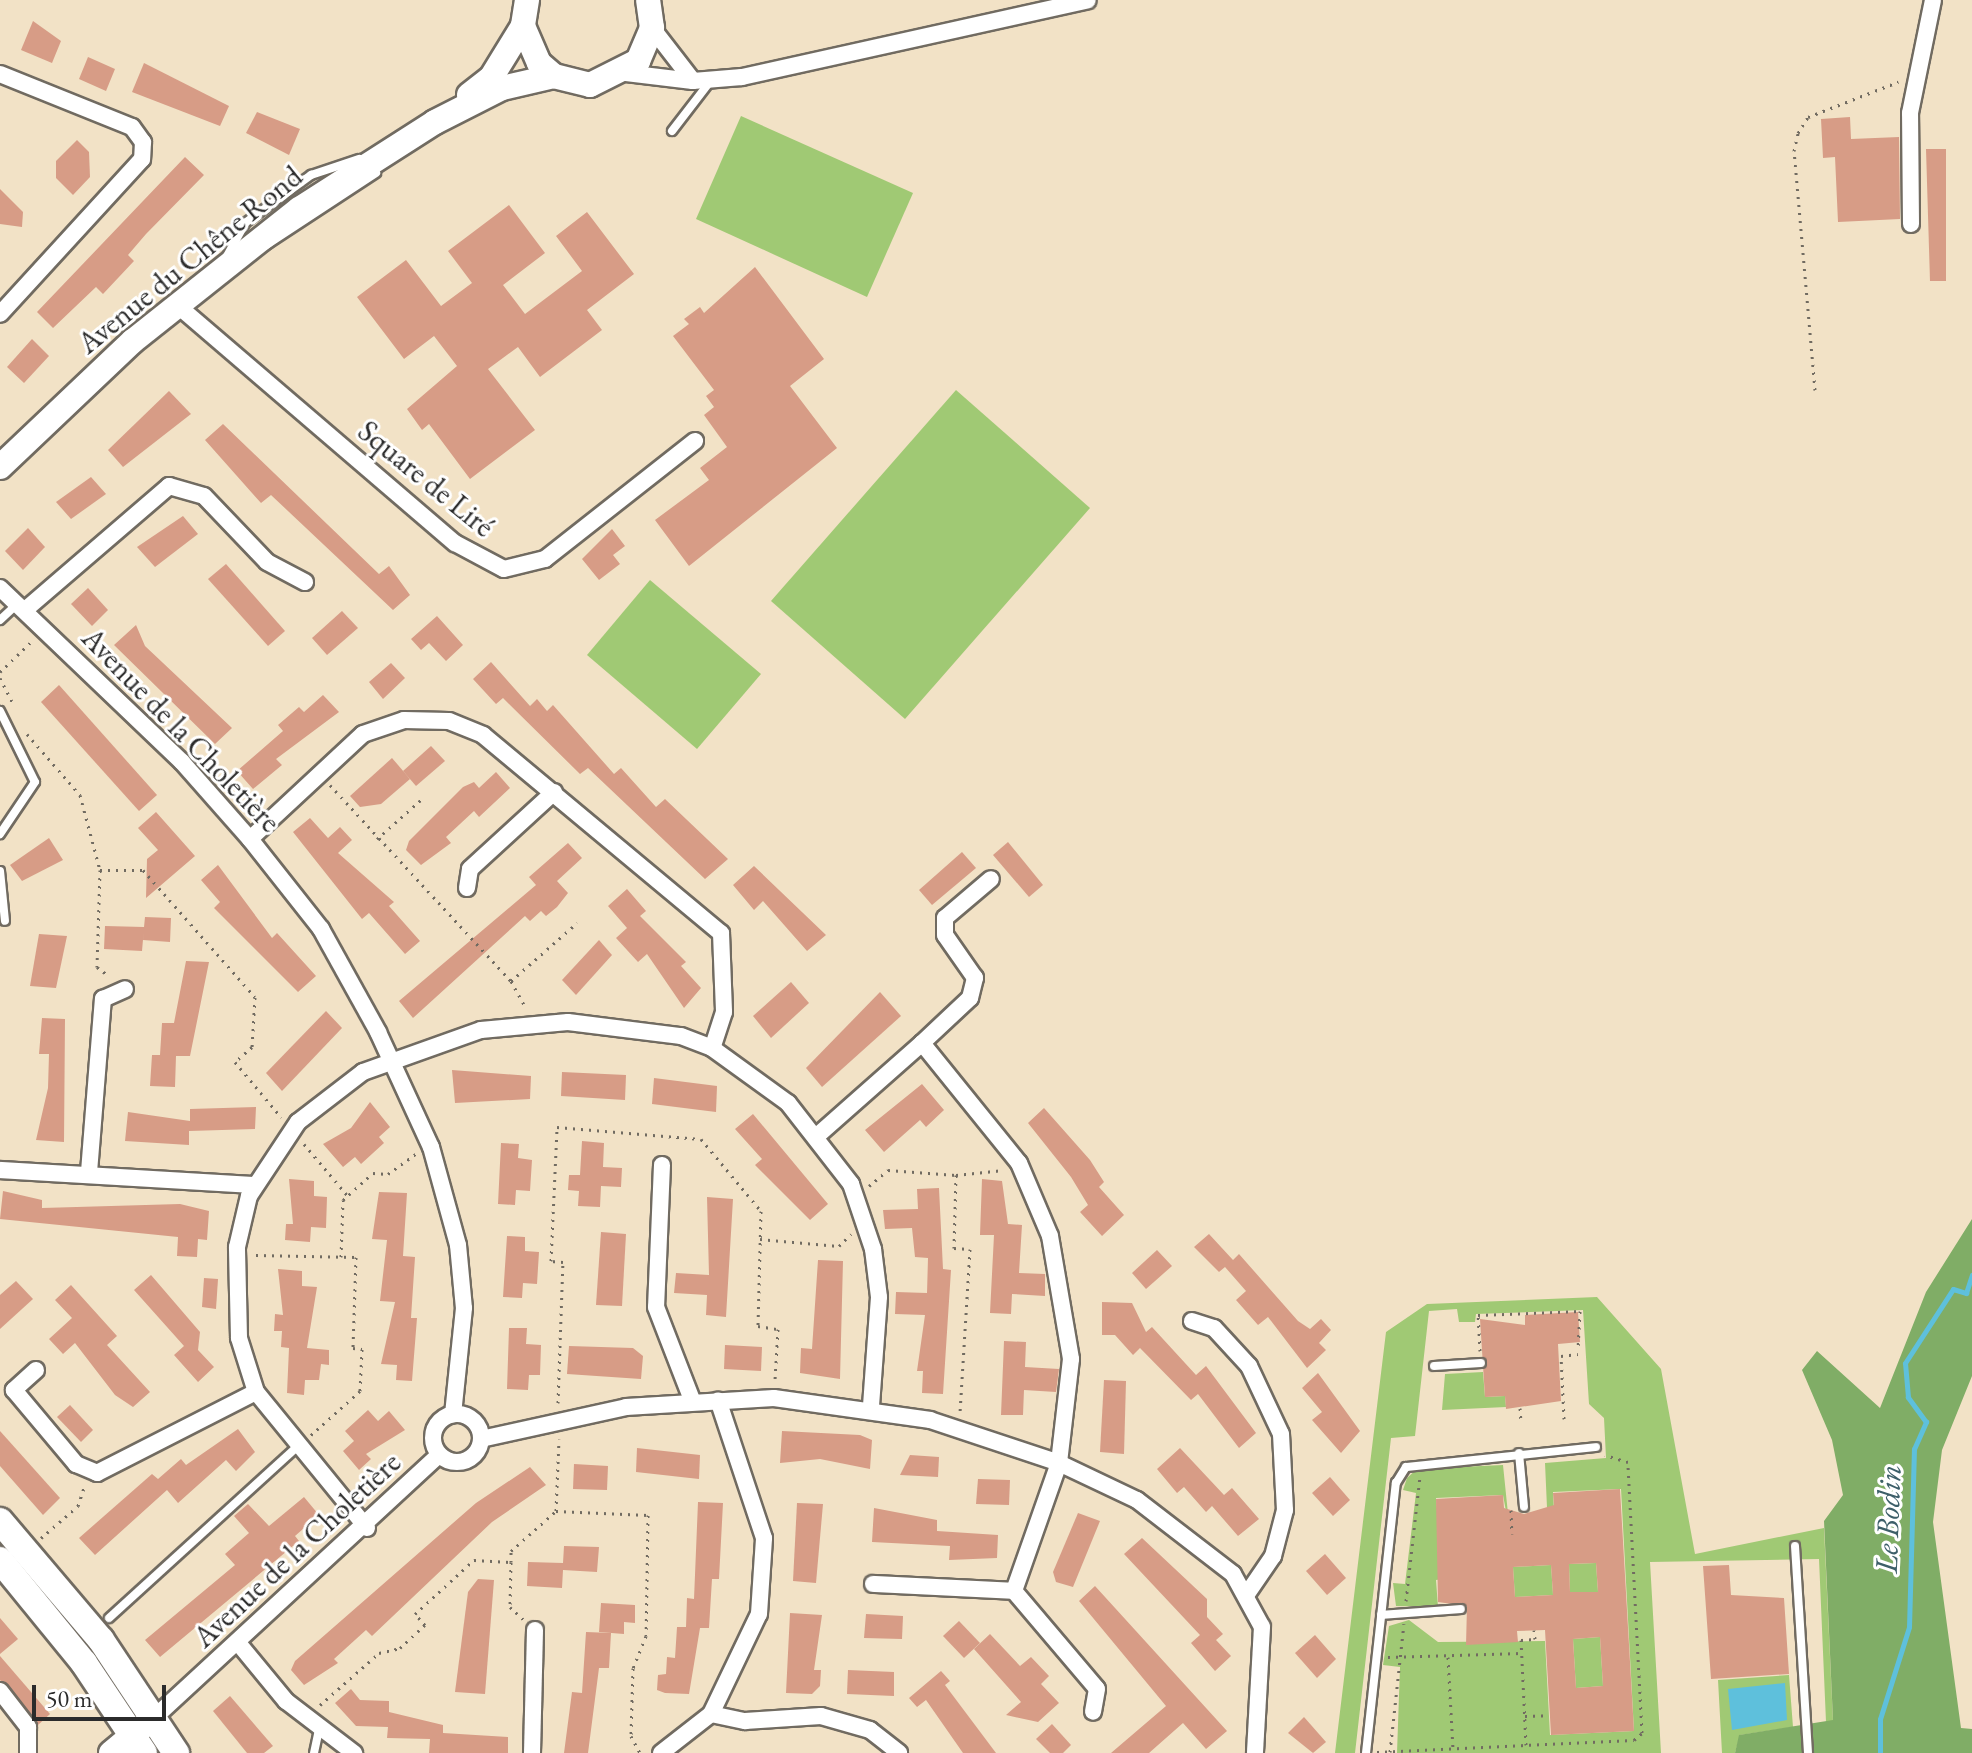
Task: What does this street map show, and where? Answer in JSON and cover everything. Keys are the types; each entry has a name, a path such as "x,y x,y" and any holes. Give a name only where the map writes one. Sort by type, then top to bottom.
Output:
{"main road":[{"path":"527,0 523,26 539,63 554,76 590,85 626,73 651,10"},
{"name":"Avenue du Chêne Rond","path":"435,122 491,78 523,26"},
{"name":"Avenue du Chêne Rond","path":"0,467 177,305 245,251 435,122 502,88 554,76"},
{"path":"0,1521 155,1717 176,1753"},
{"path":"0,1560 139,1744"},
{"path":"111,1753 139,1744 155,1717"}],"street":[{"path":"626,73 701,82 1088,0"},
{"path":"1911,224 1907,154 1916,74 1933,0"},
{"path":"651,10 701,82"},
{"path":"0,74 132,127 143,142 142,159 0,314"},
{"name":"Square de Liré","path":"177,305 455,543 504,569 545,559 695,441"},
{"path":"21,607 169,486 204,496 267,562 305,582"},
{"name":"Avenue de la Choletière","path":"0,588 45,629 250,839 321,929 391,1061 431,1147 458,1245 464,1308 453,1414 433,1433 439,1455"},
{"path":"250,839 318,772 363,734 404,720 449,721 483,735 721,933 724,1012 712,1048"},
{"path":"467,888 470,869 554,792"},
{"path":"818,1135 970,998 975,978 945,935 945,918 991,879"},
{"path":"89,1172 103,999 125,989"},
{"path":"367,1528 296,1448 256,1392 239,1338 236,1253 254,1185 292,1130 335,1090 391,1061 481,1030 531,1024 628,1027 712,1048 788,1103 818,1135 856,1197 867,1229 879,1297 871,1407"},
{"path":"922,1043 1019,1163 1050,1236 1065,1299 1071,1359 1059,1463 1014,1591"},
{"path":"662,1165 656,1307 692,1400"},
{"path":"0,1170 89,1172 254,1185"},
{"path":"1192,1321 1214,1328 1249,1366 1281,1434 1285,1510 1273,1556 1247,1594"},
{"path":"36,1370 14,1390 76,1464 97,1473 256,1392"},
{"path":"453,1414 473,1420 481,1439 692,1400 871,1407 959,1429 1059,1463 1187,1533 1247,1594 1262,1627 1265,1669 1255,1753"},
{"path":"661,1753 711,1714 750,1646 765,1572 756,1508 718,1400"},
{"name":"Avenue de la Choletière","path":"439,1455 469,1459 481,1439"},
{"name":"Avenue de la Choletière","path":"155,1717 367,1528 439,1455"},
{"path":"873,1584 1014,1591 1097,1689 1093,1712"},
{"path":"532,1753 535,1630"},
{"path":"239,1644 305,1718 354,1753"},
{"path":"0,1691 28,1727 28,1753"},
{"path":"711,1714 745,1721 821,1716 870,1730 899,1753"}],"lane":[{"path":"672,131 701,82"},
{"path":"222,269 245,223 311,175 399,144"},
{"path":"0,620 21,607"},
{"path":"0,711 35,782 0,834"},
{"path":"0,871 5,921"},
{"path":"1434,1366 1481,1363"},
{"path":"1366,1753 1396,1483 1406,1467 1596,1447"},
{"path":"109,1618 296,1448"},
{"path":"1519,1453 1524,1507"},
{"path":"1795,1546 1808,1753"},
{"path":"1381,1615 1405,1616 1461,1609"},
{"path":"314,1753 319,1730"}],"path":[{"path":"1815,390 1794,151 1798,133 1808,117 1916,74"},
{"path":"0,672 45,629"},
{"path":"0,678 14,707"},
{"path":"21,721 80,795 100,870 97,967 125,989"},
{"path":"318,772 511,981 531,1024"},
{"path":"377,839 424,797"},
{"path":"100,870 143,870 255,997 252,1047 235,1062 348,1196"},
{"path":"511,981 577,923"},
{"path":"341,1257 348,1196 373,1173 388,1174 431,1147"},
{"path":"856,1197 888,1170 994,1175 1019,1163"},
{"path":"956,1175 954,1248 970,1249 959,1429"},
{"path":"760,1239 839,1246 867,1229"},
{"path":"236,1253 356,1257 360,1391 296,1448"},
{"path":"1481,1363 1478,1315 1580,1311 1578,1347"},
{"path":"1564,1419 1561,1356 1578,1354"},
{"path":"1520,1408 1521,1422"},
{"path":"1376,1752 1526,1745 1642,1733 1628,1462 1620,1455 1591,1456"},
{"path":"1390,1752 1421,1466"},
{"path":"25,1549 78,1506 90,1470"},
{"path":"535,1630 510,1607 511,1551 556,1511 648,1515 646,1636 633,1668 631,1736 640,1753"},
{"path":"305,1718 379,1653 400,1648 425,1625 415,1614 474,1560 511,1562"},
{"path":"1526,1745 1521,1640 1535,1639 1534,1630"},
{"path":"1376,1658 1522,1653"},
{"path":"1448,1655 1453,1749"},
{"path":"1525,1716 1549,1715"}],"green space":[{"path":"741,116 913,193 867,297 696,219"},
{"path":"956,390 1090,508 905,719 771,601"},
{"path":"650,580 761,674 697,749 587,655"},
{"path":"1972,1219 1972,1376 1942,1450 1933,1522 1961,1728 1972,1729 1972,1753 1735,1753 1739,1735 1833,1720 1824,1521 1843,1495 1832,1440 1802,1370 1817,1351 1880,1408 1926,1292"},
{"path":"1597,1297 1661,1369 1695,1554 1824,1528 1833,1721 1826,1722 1819,1559 1650,1562 1661,1753 1397,1753 1400,1667 1383,1665 1389,1626 1409,1620 1438,1642 1545,1641 1550,1735 1634,1731 1621,1489 1553,1492 1555,1530 1548,1530 1545,1463 1606,1458 1604,1418 1589,1404 1583,1310 1476,1314 1475,1322 1459,1322 1457,1309 1429,1311 1415,1436 1391,1438 1355,1753 1335,1753 1386,1332 1427,1304"},
{"path":"1483,1372 1485,1397 1505,1396 1506,1407 1442,1410 1445,1374"},
{"path":"1503,1465 1510,1533 1503,1495 1436,1498 1444,1579 1436,1580 1438,1607 1396,1606 1393,1583 1405,1584 1416,1493 1403,1490 1407,1478 1417,1469"},
{"path":"1596,1563 1598,1592 1570,1593 1569,1564"},
{"path":"1551,1565 1553,1595 1515,1597 1513,1567"},
{"path":"1600,1637 1603,1686 1576,1688 1573,1639"},
{"path":"1789,1675 1793,1727 1740,1735 1735,1753 1722,1753 1718,1680"}],"water":[{"path":"1785,1683 1787,1720 1732,1730 1728,1689"}],"building":[{"path":"33,21 61,41 52,63 21,50"},
{"path":"88,57 115,69 106,91 79,79"},
{"path":"144,63 229,106 220,126 132,92"},
{"path":"257,112 300,129 289,155 246,133"},
{"path":"1850,117 1851,139 1899,137 1900,219 1838,222 1835,157 1823,158 1821,119"},
{"path":"77,140 89,152 90,177 73,195 56,178 56,161"},
{"path":"1926,149 1946,149 1946,281 1930,281"},
{"path":"185,157 204,175 128,255 134,261 103,294 96,287 53,328 37,312"},
{"path":"0,189 23,212 22,227 0,224"},
{"path":"509,205 545,253 503,285 525,314 582,271 556,236 587,212 634,274 587,310 602,330 540,377 518,347 488,369 535,430 470,479 429,424 422,430 407,409 457,366 434,336 404,359 357,297 406,260 441,306 472,283 448,251"},
{"path":"755,267 824,359 790,386 837,448 689,566 655,520 709,480 700,468 727,447 704,415 714,407 706,396 714,390 673,336 689,324 684,319 700,307 704,313"},
{"path":"32,339 49,356 24,383 7,367"},
{"path":"169,391 191,414 123,467 108,450"},
{"path":"223,424 379,574 389,566 410,595 393,610 271,495 261,503 205,440"},
{"path":"91,477 106,494 71,519 56,502"},
{"path":"183,516 198,534 155,567 137,547"},
{"path":"28,528 45,547 23,570 5,551"},
{"path":"612,529 625,546 613,555 620,564 599,580 582,559"},
{"path":"226,564 285,631 268,646 208,579"},
{"path":"88,588 108,610 92,626 71,604"},
{"path":"342,611 358,628 327,655 312,638"},
{"path":"437,616 463,645 446,661 429,643 421,650 411,639"},
{"path":"136,625 145,646 232,728 215,744 114,645"},
{"path":"491,662 530,706 537,699 547,711 553,705 614,774 621,768 656,807 665,799 728,859 705,879 588,768 580,774 503,698 496,704 473,679"},
{"path":"391,663 405,678 383,699 369,682"},
{"path":"59,685 157,795 139,811 41,702"},
{"path":"323,695 339,712 276,759 282,765 253,789 237,771 283,731 278,725 299,707 304,712"},
{"path":"431,746 445,761 416,786 403,771"},
{"path":"392,758 410,779 381,804 360,807 350,796"},
{"path":"496,772 510,788 479,817 474,811 446,837 451,843 421,865 406,850 409,841 463,787 474,782 479,788"},
{"path":"156,812 195,856 146,898 147,859 158,850 138,828"},
{"path":"310,818 328,838 340,827 352,840 338,853 394,902 389,906 420,941 405,954 369,913 362,919 293,832"},
{"path":"49,838 63,860 22,881 10,865"},
{"path":"1008,842 1043,885 1029,897 993,855"},
{"path":"568,843 582,858 557,881 568,893 557,907 546,916 541,911 530,921 525,916 413,1018 399,1001 536,885 529,877"},
{"path":"962,852 976,868 932,905 919,890"},
{"path":"218,865 272,938 277,933 316,976 298,992 214,908 220,902 201,880"},
{"path":"754,866 826,935 807,951 763,901 754,910 733,885"},
{"path":"627,889 646,911 640,916 686,962 681,966 701,988 684,1008 647,954 638,962 616,938 627,928 608,906"},
{"path":"145,917 171,918 170,942 143,940 144,928 142,951 104,949 105,926 144,927"},
{"path":"39,934 67,936 56,988 30,986"},
{"path":"599,940 612,955 576,995 562,980"},
{"path":"186,961 209,962 190,1056 176,1056 175,1087 150,1086 152,1055 160,1055 162,1023 174,1023"},
{"path":"791,982 809,1003 771,1038 753,1016"},
{"path":"880,992 901,1016 822,1087 806,1068"},
{"path":"326,1011 342,1028 282,1091 266,1073"},
{"path":"42,1018 65,1019 64,1142 36,1140 48,1088 49,1054 39,1054"},
{"path":"452,1070 531,1076 530,1099 455,1103"},
{"path":"562,1072 626,1075 625,1100 561,1096"},
{"path":"654,1078 717,1086 716,1112 652,1104"},
{"path":"922,1084 944,1110 926,1127 920,1120 884,1152 865,1130"},
{"path":"370,1102 390,1127 379,1137 384,1143 361,1164 355,1157 343,1167 323,1144 351,1128"},
{"path":"256,1107 255,1129 189,1131 189,1145 125,1141 128,1112 190,1121 190,1109"},
{"path":"1044,1108 1090,1160 1104,1182 1099,1187 1124,1215 1102,1236 1080,1212 1088,1205 1071,1177 1028,1123"},
{"path":"753,1114 828,1204 810,1220 755,1165 762,1159 735,1129"},
{"path":"582,1141 604,1143 603,1167 622,1168 621,1187 601,1186 600,1207 578,1206 579,1191 568,1190 569,1175 580,1175"},
{"path":"501,1143 519,1144 518,1158 532,1160 530,1191 516,1190 515,1205 498,1204"},
{"path":"289,1179 314,1181 314,1196 327,1197 326,1228 311,1227 310,1242 285,1240 286,1224 293,1224"},
{"path":"982,1179 1002,1181 1008,1224 1022,1225 1019,1273 1045,1274 1045,1296 1012,1294 1011,1314 990,1313 994,1235 980,1235"},
{"path":"939,1188 943,1269 951,1270 943,1394 922,1393 923,1371 917,1371 925,1315 895,1314 896,1292 927,1293 928,1258 915,1257 912,1228 885,1229 883,1210 918,1209 917,1189"},
{"path":"3,1191 42,1200 42,1208 180,1204 209,1211 207,1240 198,1239 197,1257 177,1256 178,1237 0,1219"},
{"path":"379,1192 407,1193 403,1256 415,1257 411,1318 417,1318 412,1381 396,1380 397,1365 381,1364 395,1302 380,1301 387,1240 372,1239"},
{"path":"707,1197 733,1199 726,1317 706,1315 707,1295 674,1293 676,1273 709,1275"},
{"path":"601,1232 626,1234 622,1306 596,1305"},
{"path":"1209,1234 1233,1260 1239,1254 1298,1321 1310,1329 1321,1319 1331,1330 1319,1343 1326,1350 1307,1368 1268,1317 1258,1325 1236,1300 1246,1291 1225,1267 1219,1272 1194,1247"},
{"path":"507,1236 525,1237 525,1251 539,1252 537,1284 523,1283 522,1298 503,1297"},
{"path":"1157,1250 1172,1266 1146,1289 1132,1273"},
{"path":"818,1260 843,1261 840,1379 800,1373 801,1348 812,1349"},
{"path":"278,1269 302,1271 302,1286 317,1287 307,1348 329,1350 329,1365 321,1364 319,1380 305,1380 304,1395 287,1393 289,1348 281,1347 282,1331 274,1331 275,1314 283,1315"},
{"path":"151,1275 200,1332 198,1350 214,1367 198,1382 174,1355 184,1346 134,1290"},
{"path":"204,1278 218,1279 216,1309 202,1307"},
{"path":"16,1281 33,1299 0,1329 0,1295"},
{"path":"71,1285 117,1336 107,1345 150,1392 133,1407 115,1395 75,1343 63,1354 49,1339 72,1318 55,1300"},
{"path":"1102,1302 1132,1303 1146,1332 1152,1327 1196,1375 1206,1366 1256,1433 1239,1448 1198,1394 1191,1400 1140,1348 1133,1355 1115,1335 1102,1335"},
{"path":"1578,1312 1580,1342 1558,1344 1561,1401 1506,1409 1505,1396 1485,1397 1480,1319 1525,1325 1525,1315"},
{"path":"509,1328 527,1328 526,1344 541,1345 540,1375 529,1375 528,1390 507,1389"},
{"path":"1004,1341 1026,1342 1025,1367 1059,1369 1056,1392 1024,1390 1023,1415 1001,1415"},
{"path":"725,1345 762,1347 761,1371 724,1369"},
{"path":"569,1346 633,1348 643,1356 641,1379 567,1374"},
{"path":"1318,1373 1360,1431 1341,1453 1312,1420 1322,1412 1302,1388"},
{"path":"1104,1380 1126,1381 1124,1454 1100,1452"},
{"path":"70,1405 93,1430 81,1442 57,1417"},
{"path":"368,1410 378,1421 389,1411 405,1430 366,1454 371,1459 359,1470 343,1451 354,1441 345,1431"},
{"path":"238,1429 255,1452 236,1471 226,1460 178,1503 167,1490 95,1555 79,1538 152,1474 158,1479 181,1459 186,1465"},
{"path":"0,1431 60,1498 43,1515 0,1466"},
{"path":"782,1431 860,1435 872,1440 870,1469 820,1459 780,1463"},
{"path":"637,1448 700,1455 699,1479 636,1472"},
{"path":"1180,1448 1224,1495 1232,1488 1259,1519 1238,1536 1212,1506 1206,1512 1184,1487 1177,1493 1157,1469"},
{"path":"910,1455 939,1457 938,1477 900,1475"},
{"path":"574,1464 608,1466 607,1490 573,1489"},
{"path":"530,1467 546,1485 492,1522 372,1636 366,1630 334,1659 338,1663 304,1685 291,1670 295,1661 476,1503"},
{"path":"1330,1477 1350,1500 1333,1516 1312,1493"},
{"path":"978,1479 1010,1480 1009,1505 976,1504"},
{"path":"1620,1489 1634,1731 1551,1735 1545,1630 1517,1631 1518,1642 1466,1645 1467,1606 1438,1602 1436,1499 1503,1495 1504,1508 1524,1514 1554,1505 1553,1493","holes":["1596,1563 1598,1592 1570,1592 1569,1564","1551,1565 1553,1595 1515,1597 1513,1567","1600,1637 1603,1686 1576,1688 1573,1639"]},
{"path":"304,1497 319,1515 295,1536 299,1541 160,1657 145,1640 235,1565 225,1554 249,1533 234,1516 248,1504 269,1526"},
{"path":"698,1502 723,1503 719,1579 712,1579 709,1628 700,1628 689,1694 665,1693 657,1690 658,1675 666,1674 667,1657 675,1658 677,1627 686,1627 687,1598 694,1599"},
{"path":"797,1503 823,1504 816,1583 793,1581"},
{"path":"874,1508 937,1520 937,1531 998,1535 997,1558 949,1560 950,1546 872,1542"},
{"path":"1078,1513 1100,1521 1073,1587 1056,1582 1053,1572"},
{"path":"1142,1538 1207,1599 1207,1617 1223,1634 1216,1640 1231,1656 1215,1671 1191,1643 1200,1635 1124,1554"},
{"path":"564,1546 599,1547 597,1572 563,1570 562,1588 527,1586 528,1562 563,1563"},
{"path":"1325,1554 1346,1578 1327,1595 1306,1571"},
{"path":"1729,1565 1731,1595 1784,1598 1789,1674 1711,1679 1703,1566"},
{"path":"478,1579 494,1580 485,1694 455,1692 468,1592"},
{"path":"1095,1586 1227,1731 1206,1749 1183,1723 1149,1753 1111,1753 1166,1706 1079,1601"},
{"path":"601,1603 635,1605 635,1623 624,1622 624,1634 599,1632"},
{"path":"790,1613 822,1615 814,1670 821,1670 820,1686 812,1694 786,1693"},
{"path":"866,1614 903,1616 902,1639 864,1638"},
{"path":"0,1618 18,1639 0,1654"},
{"path":"959,1621 980,1643 964,1658 943,1636"},
{"path":"586,1632 611,1633 609,1668 599,1668 588,1753 564,1753 572,1692 582,1693"},
{"path":"990,1634 1020,1666 1031,1657 1049,1676 1041,1684 1059,1703 1038,1722 1006,1715 1021,1702 974,1649"},
{"path":"1315,1635 1336,1659 1317,1678 1295,1653"},
{"path":"0,1656 50,1714 38,1725 0,1680"},
{"path":"848,1670 894,1672 894,1696 847,1694"},
{"path":"941,1671 950,1681 945,1685 996,1753 963,1753 926,1700 917,1707 909,1698"},
{"path":"351,1689 360,1700 389,1701 389,1712 443,1725 443,1733 508,1737 508,1753 429,1753 430,1739 387,1738 388,1727 356,1726 335,1703"},
{"path":"230,1696 273,1746 264,1753 247,1753 213,1711"},
{"path":"1304,1717 1326,1742 1313,1753 1288,1733"},
{"path":"1052,1724 1071,1745 1063,1753 1050,1753 1036,1739"}],"waterway":[{"name":"Le Bodin","path":"1880,1752 1880,1719 1909,1627 1914,1449 1926,1422 1908,1397 1905,1363 1953,1289 1966,1293 1972,1275"}]}
